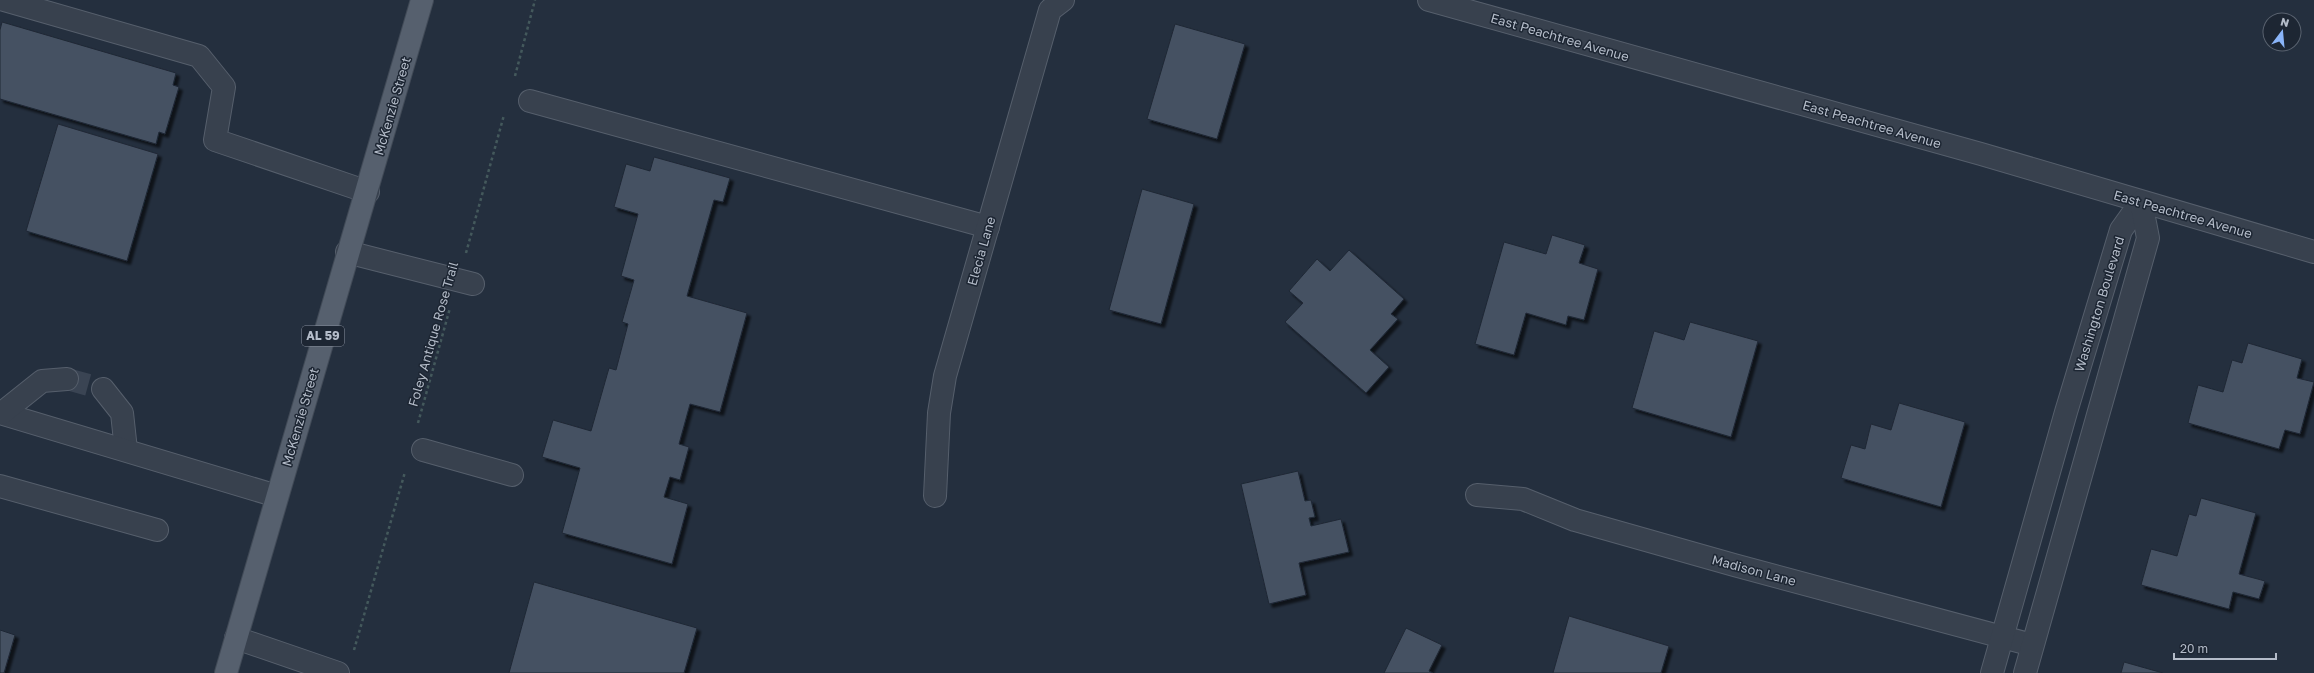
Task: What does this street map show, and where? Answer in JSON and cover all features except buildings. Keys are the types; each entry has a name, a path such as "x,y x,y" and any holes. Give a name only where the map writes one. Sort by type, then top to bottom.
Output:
{"main road":[{"name":"McKenzie Street","path":"226,673 348,252 368,192 422,0"}],"street":[{"path":"4,0 199,56 224,87 215,140 368,192"},
{"name":"East Peachtree Avenue","path":"1429,0 1981,154 2314,252"},
{"name":"Elecia Lane","path":"935,496 939,413 946,376 1053,3"},
{"path":"530,101 988,227"},
{"path":"2025,673 2148,238 2141,202"},
{"name":"Washington Boulevard","path":"1992,673 2066,412 2121,230 2141,202"},
{"path":"348,252 466,282"},
{"path":"1,413 42,381 67,379"},
{"path":"103,389 122,413 126,450"},
{"path":"1,413 277,496"},
{"path":"420,440 512,475"},
{"path":"0,486 157,530"},
{"name":"Madison Lane","path":"1477,495 1523,499 1575,520 2032,645"},
{"path":"236,638 344,665"}],"path":[{"path":"513,83 536,0"},
{"name":"Foley Antique Rose Trail","path":"420,440 466,282 505,113"},
{"path":"344,665 406,468"}],"tunnel":[{"path":"67,379 103,389"}]}
